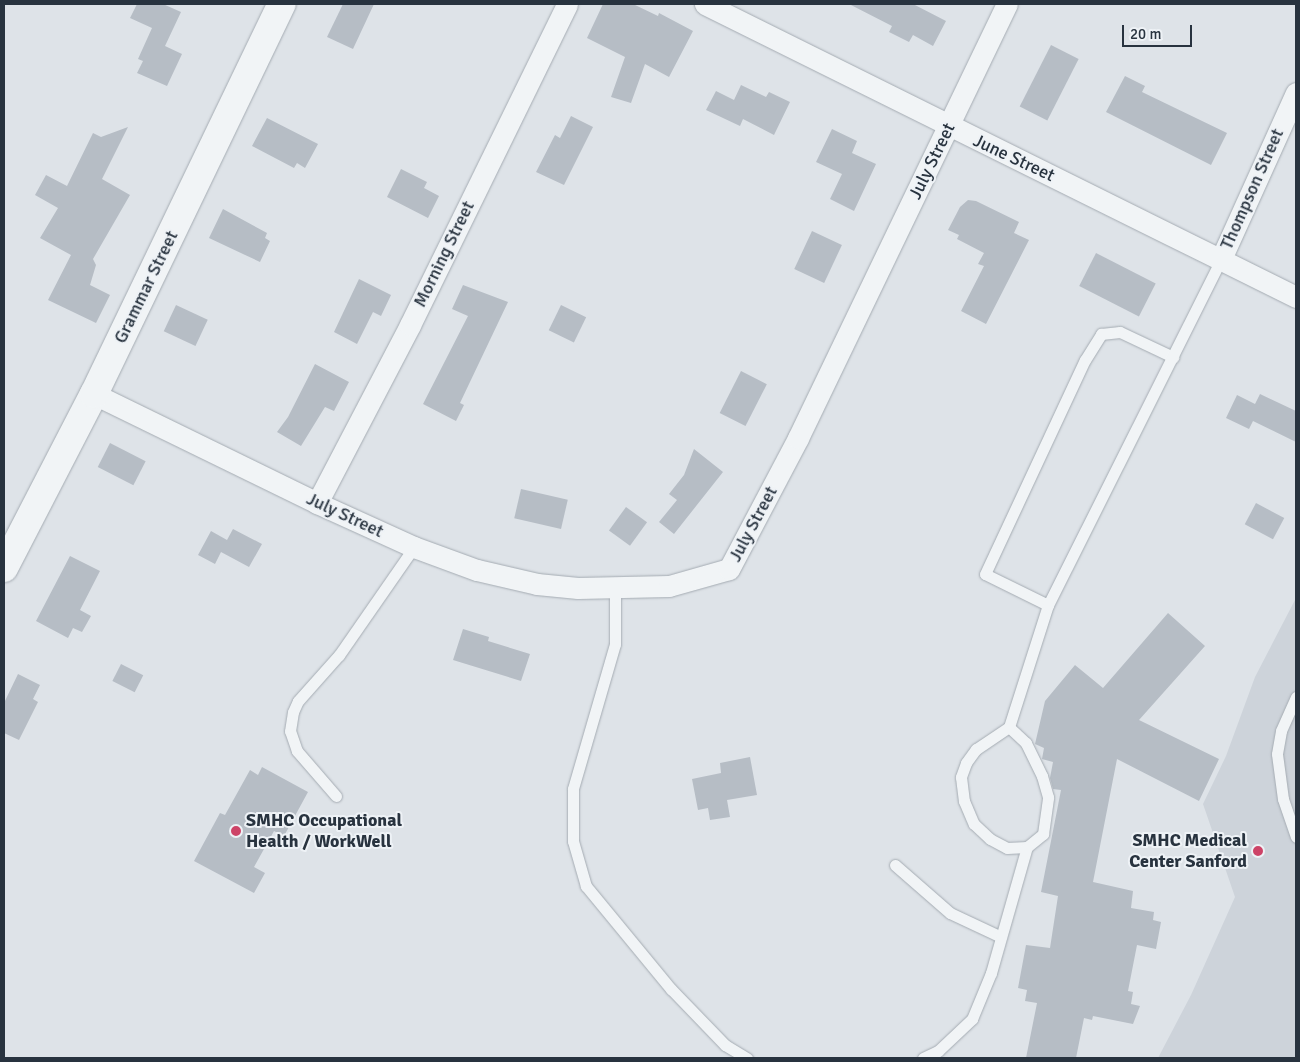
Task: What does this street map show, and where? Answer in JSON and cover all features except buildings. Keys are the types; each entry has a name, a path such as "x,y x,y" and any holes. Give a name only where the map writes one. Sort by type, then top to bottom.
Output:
{"street":[{"name":"Grammar Street","path":"4,568 94,394 282,4"},
{"name":"Morning Street","path":"317,503 418,309 567,4"},
{"name":"June Street","path":"705,4 948,127 1296,297"},
{"name":"July Street","path":"94,394 317,503 414,547 476,570 537,584 578,588 669,586 729,569 798,438 1007,4"},
{"name":"Thompson Street","path":"1220,259 1296,93"}],"lane":[{"path":"1027,847 1007,848 990,839 974,824 964,801 960,777 966,763 976,749 1009,727 1048,605 1173,357 1220,259"},
{"path":"1048,605 985,574 1085,360 1101,334 1120,332 1173,357"},
{"path":"336,796 297,751 290,731 293,712 298,701 340,655 414,547"},
{"path":"615,587 615,644 573,790 573,841 586,886 671,989 725,1045 747,1058"},
{"path":"1296,697 1281,731 1277,754 1283,799 1296,837"},
{"path":"922,1058 938,1051 972,1019 991,973 1027,847 1043,834 1048,797 1042,776 1026,743 1009,727"},
{"path":"895,865 950,912 1001,937"}],"shaded area":[{"name":"SMHC Medical Center Sanford","path":"1296,598 1296,1058 1158,1058 1191,995 1235,897 1203,804 1226,756 1255,677"}],"place":[{"name":"SMHC Occupational Health / WorkWell","path":"236,831"},
{"name":"SMHC Medical Center Sanford","path":"1258,851"}]}
